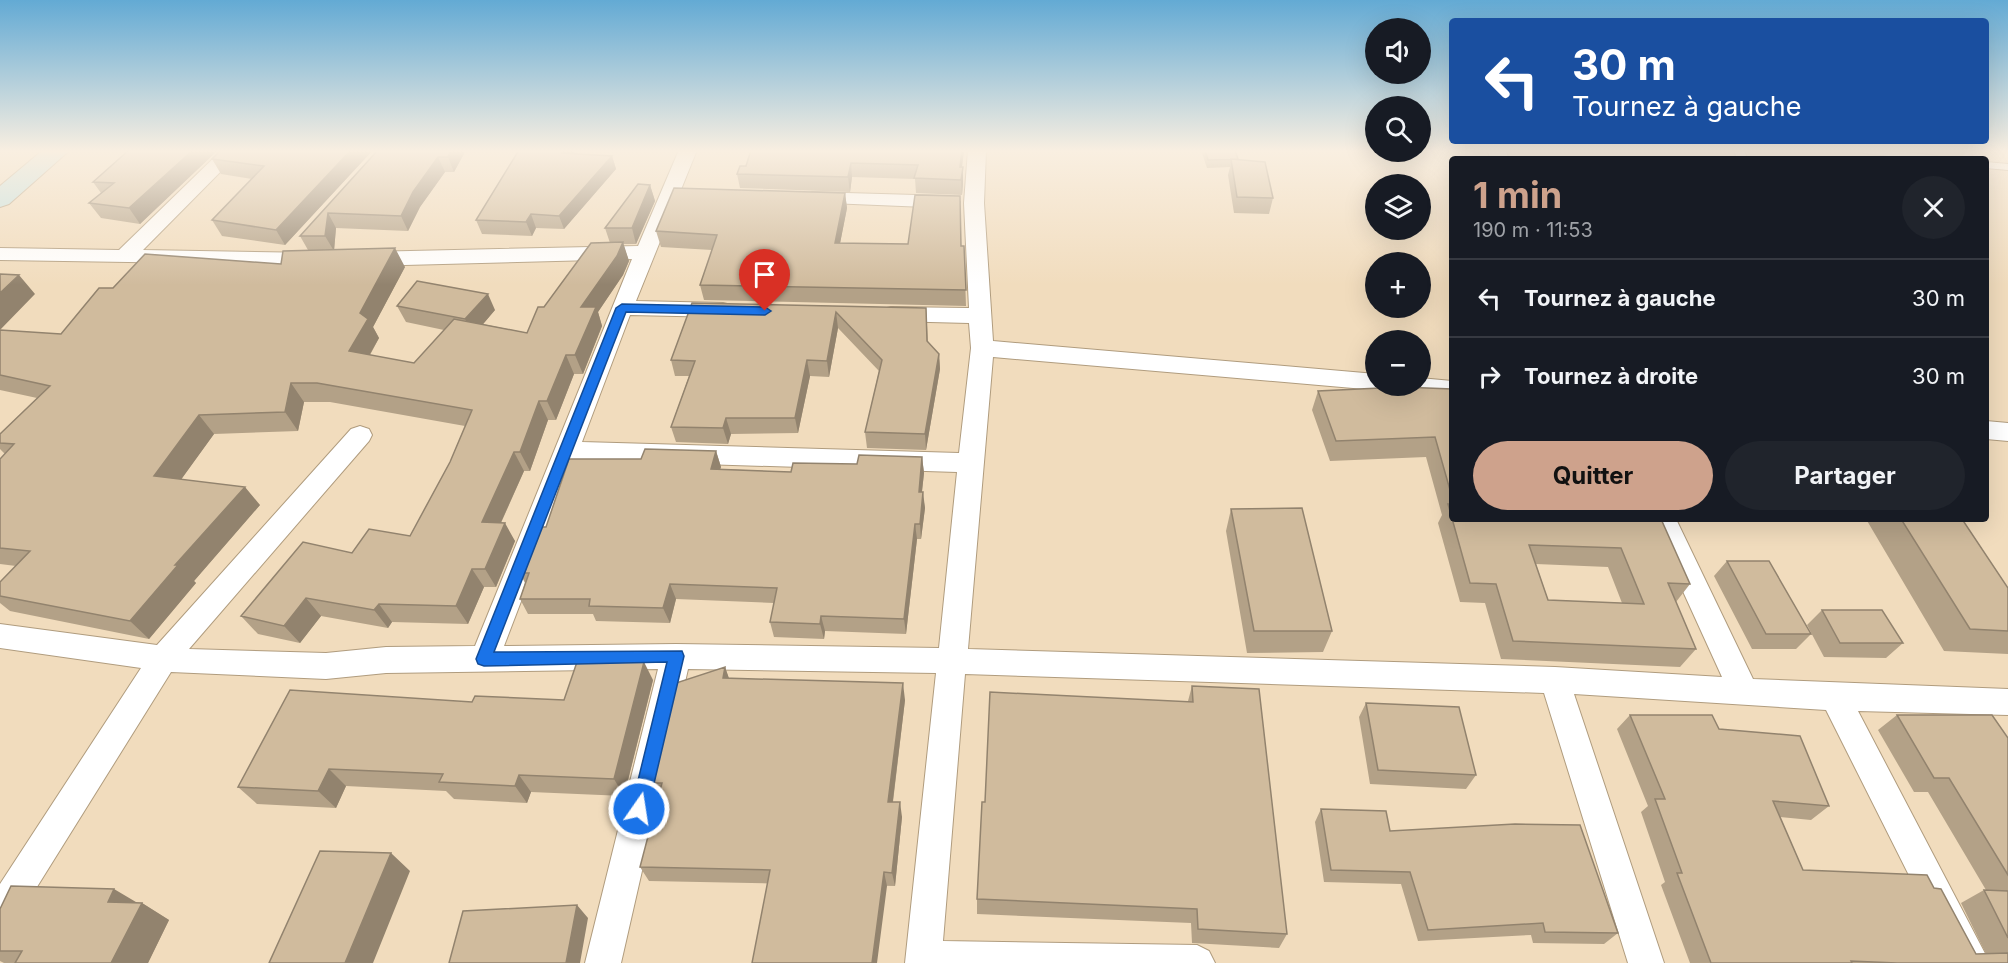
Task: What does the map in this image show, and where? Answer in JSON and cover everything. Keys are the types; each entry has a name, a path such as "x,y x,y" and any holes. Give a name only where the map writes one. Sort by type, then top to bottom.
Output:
{"street":[{"path":"124,256 187,195"},
{"path":"484,659 622,308 647,252 681,195"},
{"path":"974,195 981,348 972,463 923,960 1197,963"},
{"path":"798,198 974,203"},
{"path":"286,261 302,244"},
{"path":"0,254 286,261 647,252"},
{"path":"622,308 741,310"},
{"path":"873,314 981,316"},
{"path":"981,348 1365,381"},
{"path":"1431,387 1449,389"},
{"path":"1989,430 2008,432"},
{"path":"0,915 164,658 360,435"},
{"path":"566,451 972,463"},
{"path":"1664,522 1743,690"},
{"path":"0,636 187,662 326,666 386,660 676,656 952,661 1555,680 1835,697 2008,702"},
{"path":"603,963 676,656"},
{"path":"1555,680 1646,963"},
{"path":"1835,697 1972,963"}],"building":[{"path":"99,195 143,195 129,208 89,203"},
{"path":"236,195 309,195 276,230 212,220"},
{"path":"337,195 412,195 401,216 328,213 325,236 300,236"},
{"path":"491,195 578,195 559,216 531,214 526,222 476,220"},
{"path":"630,195 646,195 632,228 605,228"},
{"path":"671,195 845,195 835,243 908,244 915,195 960,196 961,246 964,246 966,290 700,285 717,235 656,231"},
{"path":"1237,195 1272,195 1273,198 1237,197"},
{"path":"623,242 617,256 581,307 596,307 575,355 566,355 547,401 539,401 520,452 514,452 482,522 505,523 485,569 472,569 456,606 379,604 374,610 306,598 284,626 241,616 303,542 352,553 369,529 410,536 450,462 472,410 317,383 291,383 285,412 199,415 154,476 245,487 175,565 178,565 130,621 0,596 0,582 30,551 0,548 0,459 14,444 0,443 0,434 50,386 0,375 0,330 61,334 99,288 113,288 145,254 281,264 283,251 395,248 360,313 368,319 349,351 414,363 454,319 527,333 538,307 544,307 591,243"},
{"path":"0,274 19,275 0,293"},
{"path":"417,281 488,294 465,319 397,306"},
{"path":"692,303 926,308 927,341 939,354 925,434 865,432 882,360 836,312 827,361 807,360 795,418 726,418 723,428 671,427 695,361 671,360"},
{"path":"1431,388 1449,389 1449,486 1435,437 1336,441 1318,391 1365,389 1365,396 1431,396"},
{"path":"645,449 716,451 711,469 791,472 793,463 857,464 859,455 922,457 919,492 923,492 920,524 915,524 904,619 821,616 820,624 770,622 777,588 670,584 663,608 589,606 590,599 520,599 529,573 520,573 538,527 546,527 569,459 641,459"},
{"path":"1302,508 1332,631 1254,631 1231,509"},
{"path":"1453,522 1662,522 1690,584 1668,583 1696,649 1513,641 1496,584 1470,583","holes":["1529,545 1621,548 1644,604 1548,600"]},
{"path":"1903,522 1964,522 2008,588 2008,631 1970,629"},
{"path":"1727,561 1769,561 1811,634 1766,634"},
{"path":"1822,610 1882,610 1903,643 1840,643"},
{"path":"578,659 644,662 614,779 519,775 515,786 439,782 443,774 329,769 318,791 238,787 290,690 472,702 475,696 564,700"},
{"path":"725,667 723,678 903,683 888,802 900,802 892,873 884,872 872,963 752,963 770,870 640,867 662,783 653,783 676,683"},
{"path":"1192,686 1259,689 1287,934 1198,929 1197,909 977,899 982,802 985,802 990,692 1193,702"},
{"path":"1366,703 1459,707 1476,775 1378,770"},
{"path":"1630,715 1712,715 1719,729 1800,736 1829,806 1773,801 1803,870 1927,875 1934,888 1941,889 1976,954 2008,953 2008,963 1851,961 1852,963 1711,963 1677,873 1682,873 1655,799 1665,799"},
{"path":"1897,715 1992,715 2008,738 2008,875 1949,778 1934,778"},
{"path":"1321,809 1386,811 1390,831 1515,824 1580,825 1618,933 1545,932 1543,923 1428,930 1410,872 1331,870"},
{"path":"320,851 391,853 345,963 269,963"},
{"path":"11,886 114,889 108,902 142,903 111,963 15,963 22,951 0,951 0,909"},
{"path":"1984,890 2008,891 2008,938"},
{"path":"577,905 566,963 449,963 463,911"}],"route":[{"path":"639,809 676,656 484,659 622,308 765,311"}]}
